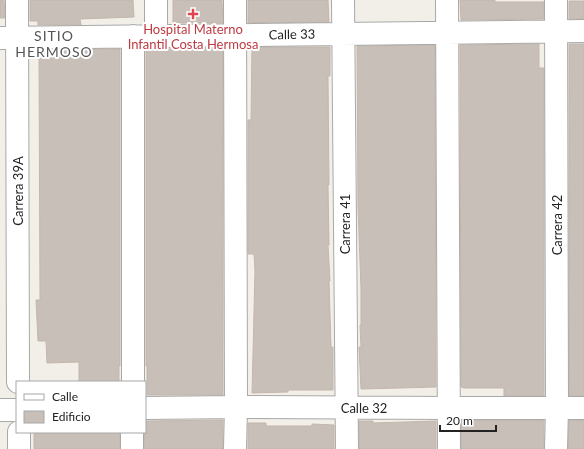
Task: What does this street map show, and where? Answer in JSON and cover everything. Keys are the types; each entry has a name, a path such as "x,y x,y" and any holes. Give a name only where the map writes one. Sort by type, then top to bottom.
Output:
{"street":[{"name":"Carrera 39A","path":"17,0 9,38 18,381"},
{"path":"156,0 156,36"},
{"path":"235,0 235,449"},
{"name":"Carrera 41","path":"343,0 346,449"},
{"path":"447,0 449,449"},
{"name":"Carrera 42","path":"556,0 556,449"},
{"name":"Calle 33","path":"9,38 584,31"},
{"path":"133,36 133,381"},
{"name":"Calle 32","path":"146,408 584,408"},
{"path":"0,410 16,410"},
{"path":"19,433 19,449"},
{"path":"132,433 132,449"}],"building":[{"path":"0,0 4,0 5,18 0,18"},
{"path":"30,0 133,0 134,17 80,19 81,25 38,25 38,21 30,21"},
{"name":"Hospital Materno Infantil Costa Hermosa","path":"173,0 222,0 223,23 173,23"},
{"path":"248,0 328,0 329,22 248,23"},
{"path":"460,0 544,2 544,19 461,20"},
{"path":"569,1 584,1 584,19 569,19"},
{"path":"539,44 539,68 544,68 544,396 504,396 504,388 461,387 460,45"},
{"path":"569,44 584,44 584,396 569,396"},
{"path":"435,45 436,387 361,389 359,347 361,347 361,289 358,208 357,46"},
{"path":"252,47 330,47 330,76 328,76 328,245 331,347 333,347 333,390 288,390 288,392 252,393 255,271 254,254 248,254 248,120 251,120"},
{"path":"223,48 223,395 147,395 146,49"},
{"path":"120,49 119,381 79,381 79,362 47,363 46,341 38,341 36,300 40,300 39,50"},
{"path":"223,420 223,449 144,449 146,421"},
{"path":"461,420 544,420 544,449 461,449"},
{"path":"569,420 584,420 584,449 568,449"},
{"path":"359,421 373,421 373,423 436,421 436,449 359,449"},
{"path":"248,423 266,423 266,426 312,426 312,424 334,425 334,449 248,449"},
{"path":"34,433 120,433 120,449 34,449"}],"place":[{"name":"Hospital Materno Infantil Costa Hermosa","path":"193,14"}],"district":[{"name":"SITIO HERMOSO","path":"54,44"}]}
